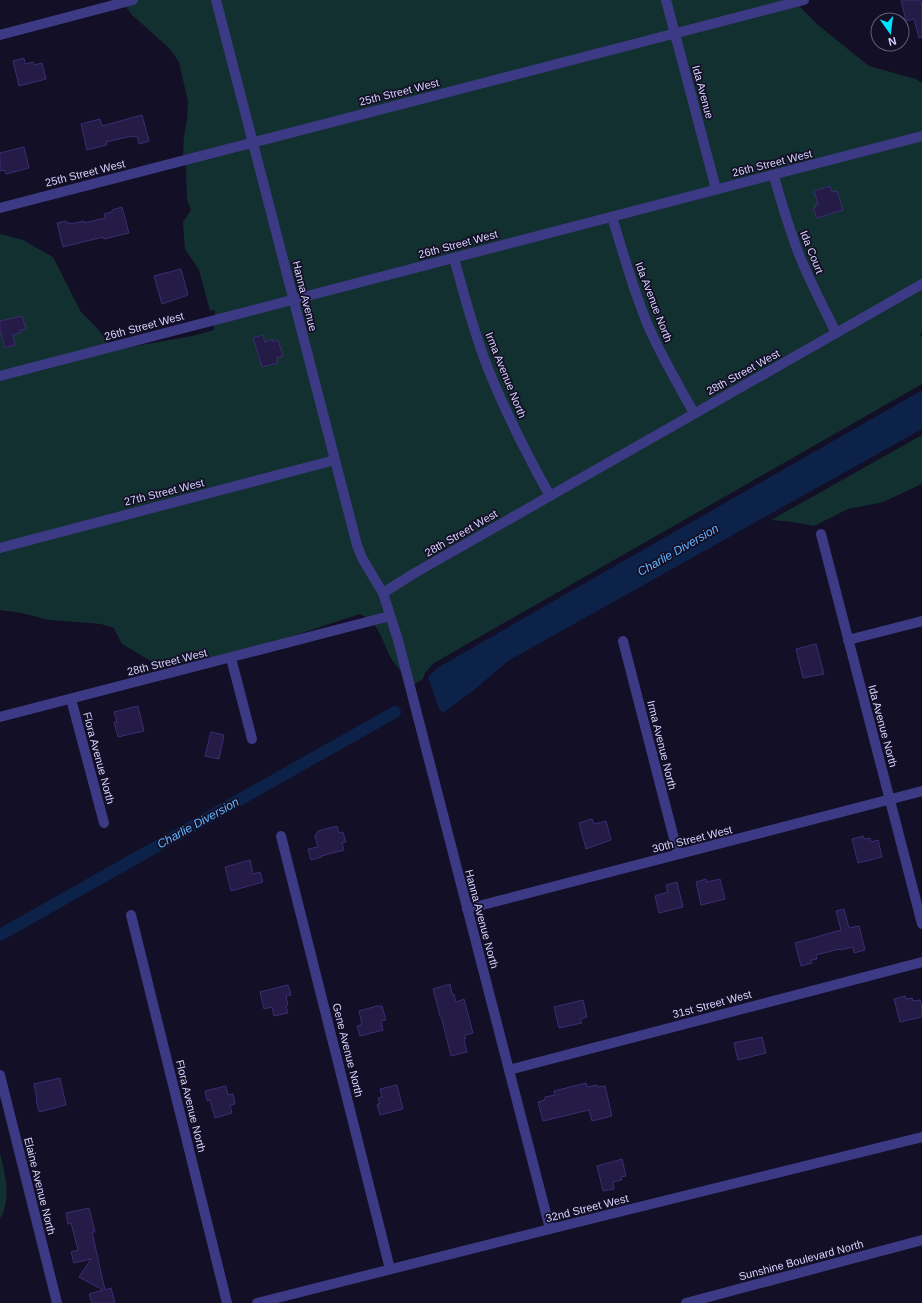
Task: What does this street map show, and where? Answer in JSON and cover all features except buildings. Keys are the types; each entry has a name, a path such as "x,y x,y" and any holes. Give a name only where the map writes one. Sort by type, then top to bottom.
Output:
{"street":[{"path":"0,35 133,0"},
{"name":"Hanna Avenue","path":"216,0 335,460 362,558 383,593"},
{"name":"Ida Avenue","path":"666,0 716,189"},
{"name":"25th Street West","path":"0,208 804,0"},
{"name":"26th Street West","path":"0,376 716,189 774,176 922,136"},
{"name":"Ida Court","path":"774,176 798,253 836,333"},
{"name":"Ida Avenue North","path":"612,217 626,263 650,330 673,377 694,413"},
{"name":"Irma Avenue North","path":"454,258 471,318 485,358 520,440 550,496"},
{"name":"28th Street West","path":"383,593 413,574 922,284"},
{"name":"27th Street West","path":"0,548 335,460"},
{"name":"Ida Avenue North","path":"821,534 922,924"},
{"path":"383,593 390,616"},
{"name":"28th Street West","path":"0,717 390,616"},
{"name":"Hanna Avenue North","path":"390,616 414,700 550,1229"},
{"path":"848,640 922,621"},
{"name":"Irma Avenue North","path":"623,641 678,854"},
{"path":"231,658 252,739"},
{"name":"Flora Avenue North","path":"71,699 104,823"},
{"name":"30th Street West","path":"467,909 922,792"},
{"name":"Gene Avenue North","path":"281,836 390,1269"},
{"name":"Flora Avenue North","path":"131,915 227,1303"},
{"name":"31st Street West","path":"509,1070 922,962"},
{"name":"Elaine Avenue North","path":"0,1075 57,1303"},
{"name":"32nd Street West","path":"257,1303 922,1137"},
{"name":"Sunshine Boulevard North","path":"686,1303 922,1240"}],"green space":[{"path":"122,0 795,0 818,25 869,66 916,79 922,83 922,332 920,335 922,337 922,384 434,663 425,673 423,679 413,685 392,660 382,637 375,626 360,614 250,650 199,660 158,665 122,644 114,628 101,624 49,620 22,613 0,610 0,234 23,240 53,257 81,312 97,328 113,350 192,336 214,330 213,323 215,310 210,311 199,270 185,249 183,222 191,210 187,200 186,168 183,153 188,102 179,62 170,49 131,14"},
{"path":"922,435 922,484 883,502 848,509 814,526 771,520"},
{"path":"0,1153 7,1195 4,1211 0,1219"}],"water":[{"path":"922,390 922,429 508,661 474,690 443,713 439,709 428,677 437,668"}],"waterway":[{"name":"Charlie Diversion","path":"0,935 395,712"}]}
